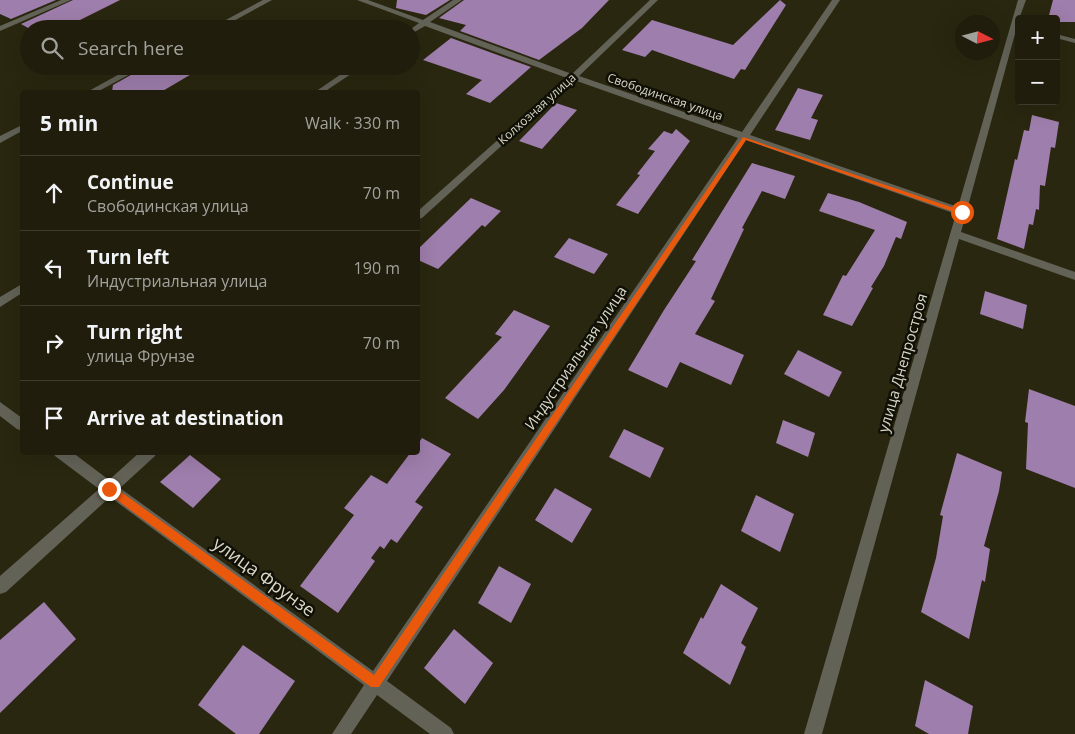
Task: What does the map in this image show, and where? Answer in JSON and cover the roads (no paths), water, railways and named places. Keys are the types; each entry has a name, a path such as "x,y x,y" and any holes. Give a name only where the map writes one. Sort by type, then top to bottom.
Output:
{"street":[{"path":"21,20 67,0"},
{"path":"230,20 268,0"},
{"name":"Свободинская улица","path":"361,0 426,22 573,78 962,212"},
{"path":"420,26 458,0"},
{"name":"Колхозная улица","path":"420,214 573,78 654,0"},
{"name":"Индустриальная улица","path":"341,734 745,138 836,0"},
{"name":"улица Днепростроя","path":"1019,15 1022,0"},
{"path":"0,29 20,20"},
{"name":"улица Днепростроя","path":"813,734 1015,30"},
{"path":"1060,37 1075,41"},
{"path":"95,90 124,75"},
{"path":"322,90 345,75"},
{"path":"0,140 20,129"},
{"path":"956,234 1075,276"},
{"path":"0,303 20,289"},
{"path":"0,408 20,423"},
{"name":"улица Фрунзе","path":"64,455 445,734"},
{"path":"0,586 147,455"}]}
